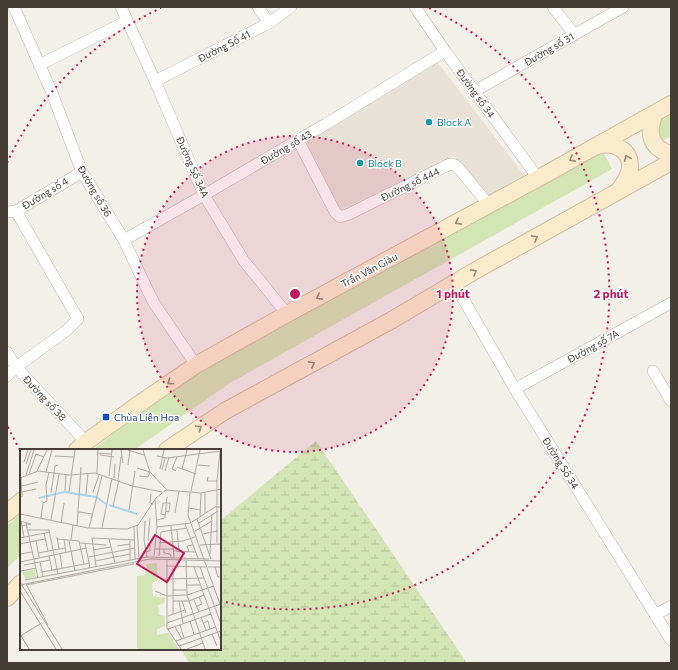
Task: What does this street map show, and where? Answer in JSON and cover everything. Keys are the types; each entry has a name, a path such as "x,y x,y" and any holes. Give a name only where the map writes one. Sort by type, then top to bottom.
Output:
{"main road":[{"name":"Trần Văn Giàu","path":"82,446 139,404 196,365 671,104"},
{"path":"655,113 650,128 652,138 658,148 663,152 671,154"},
{"path":"596,146 603,144 617,146 627,155 630,168 628,176 618,191"},
{"path":"168,449 224,411 392,320 454,283 671,162"},
{"path":"7,513 20,502"},
{"path":"7,598 20,584"}],"street":[{"name":"Đường số 36","path":"14,7 52,93 82,172 124,240 154,303 196,365"},
{"name":"Đường Số 34A","path":"121,7 155,81 204,195 244,260 287,314"},
{"path":"258,7 269,23"},
{"name":"Đường Số 41","path":"155,81 269,23 291,7"},
{"name":"Đường số 34","path":"415,7 445,51 538,178"},
{"path":"554,7 574,34"},
{"name":"Đường số 31","path":"475,91 623,7"},
{"path":"39,65 127,21"},
{"name":"Đường số 43","path":"124,240 326,124 445,51"},
{"name":"Đường số 444","path":"298,140 335,212 340,217 349,214 450,164 455,165 460,170 489,205"},
{"name":"Đường số 4","path":"12,211 82,172"},
{"path":"7,376 16,367 66,331 78,319 12,211"},
{"name":"Đường Số 34","path":"454,283 515,389 671,640"},
{"name":"Đường số 7A","path":"515,389 671,303"},
{"name":"Đường số 38","path":"7,352 16,367 82,446"},
{"path":"652,371 671,401"},
{"path":"655,615 671,606"}],"shaded area":[{"path":"437,62 524,175 487,196 454,156 339,211 302,142"}],"green space":[{"path":"671,113 671,136 657,143 646,126"},
{"path":"602,150 612,169 230,383 135,449 94,449 131,419 207,366"},
{"path":"316,441 467,663 189,663 182,650 221,650 221,520"},
{"path":"20,514 20,556 7,568 7,526"}],"place":[{"name":"Block A","path":"429,122"},
{"name":"Block B","path":"360,163"},
{"name":"Chùa Liên Hoa","path":"106,417"}]}
